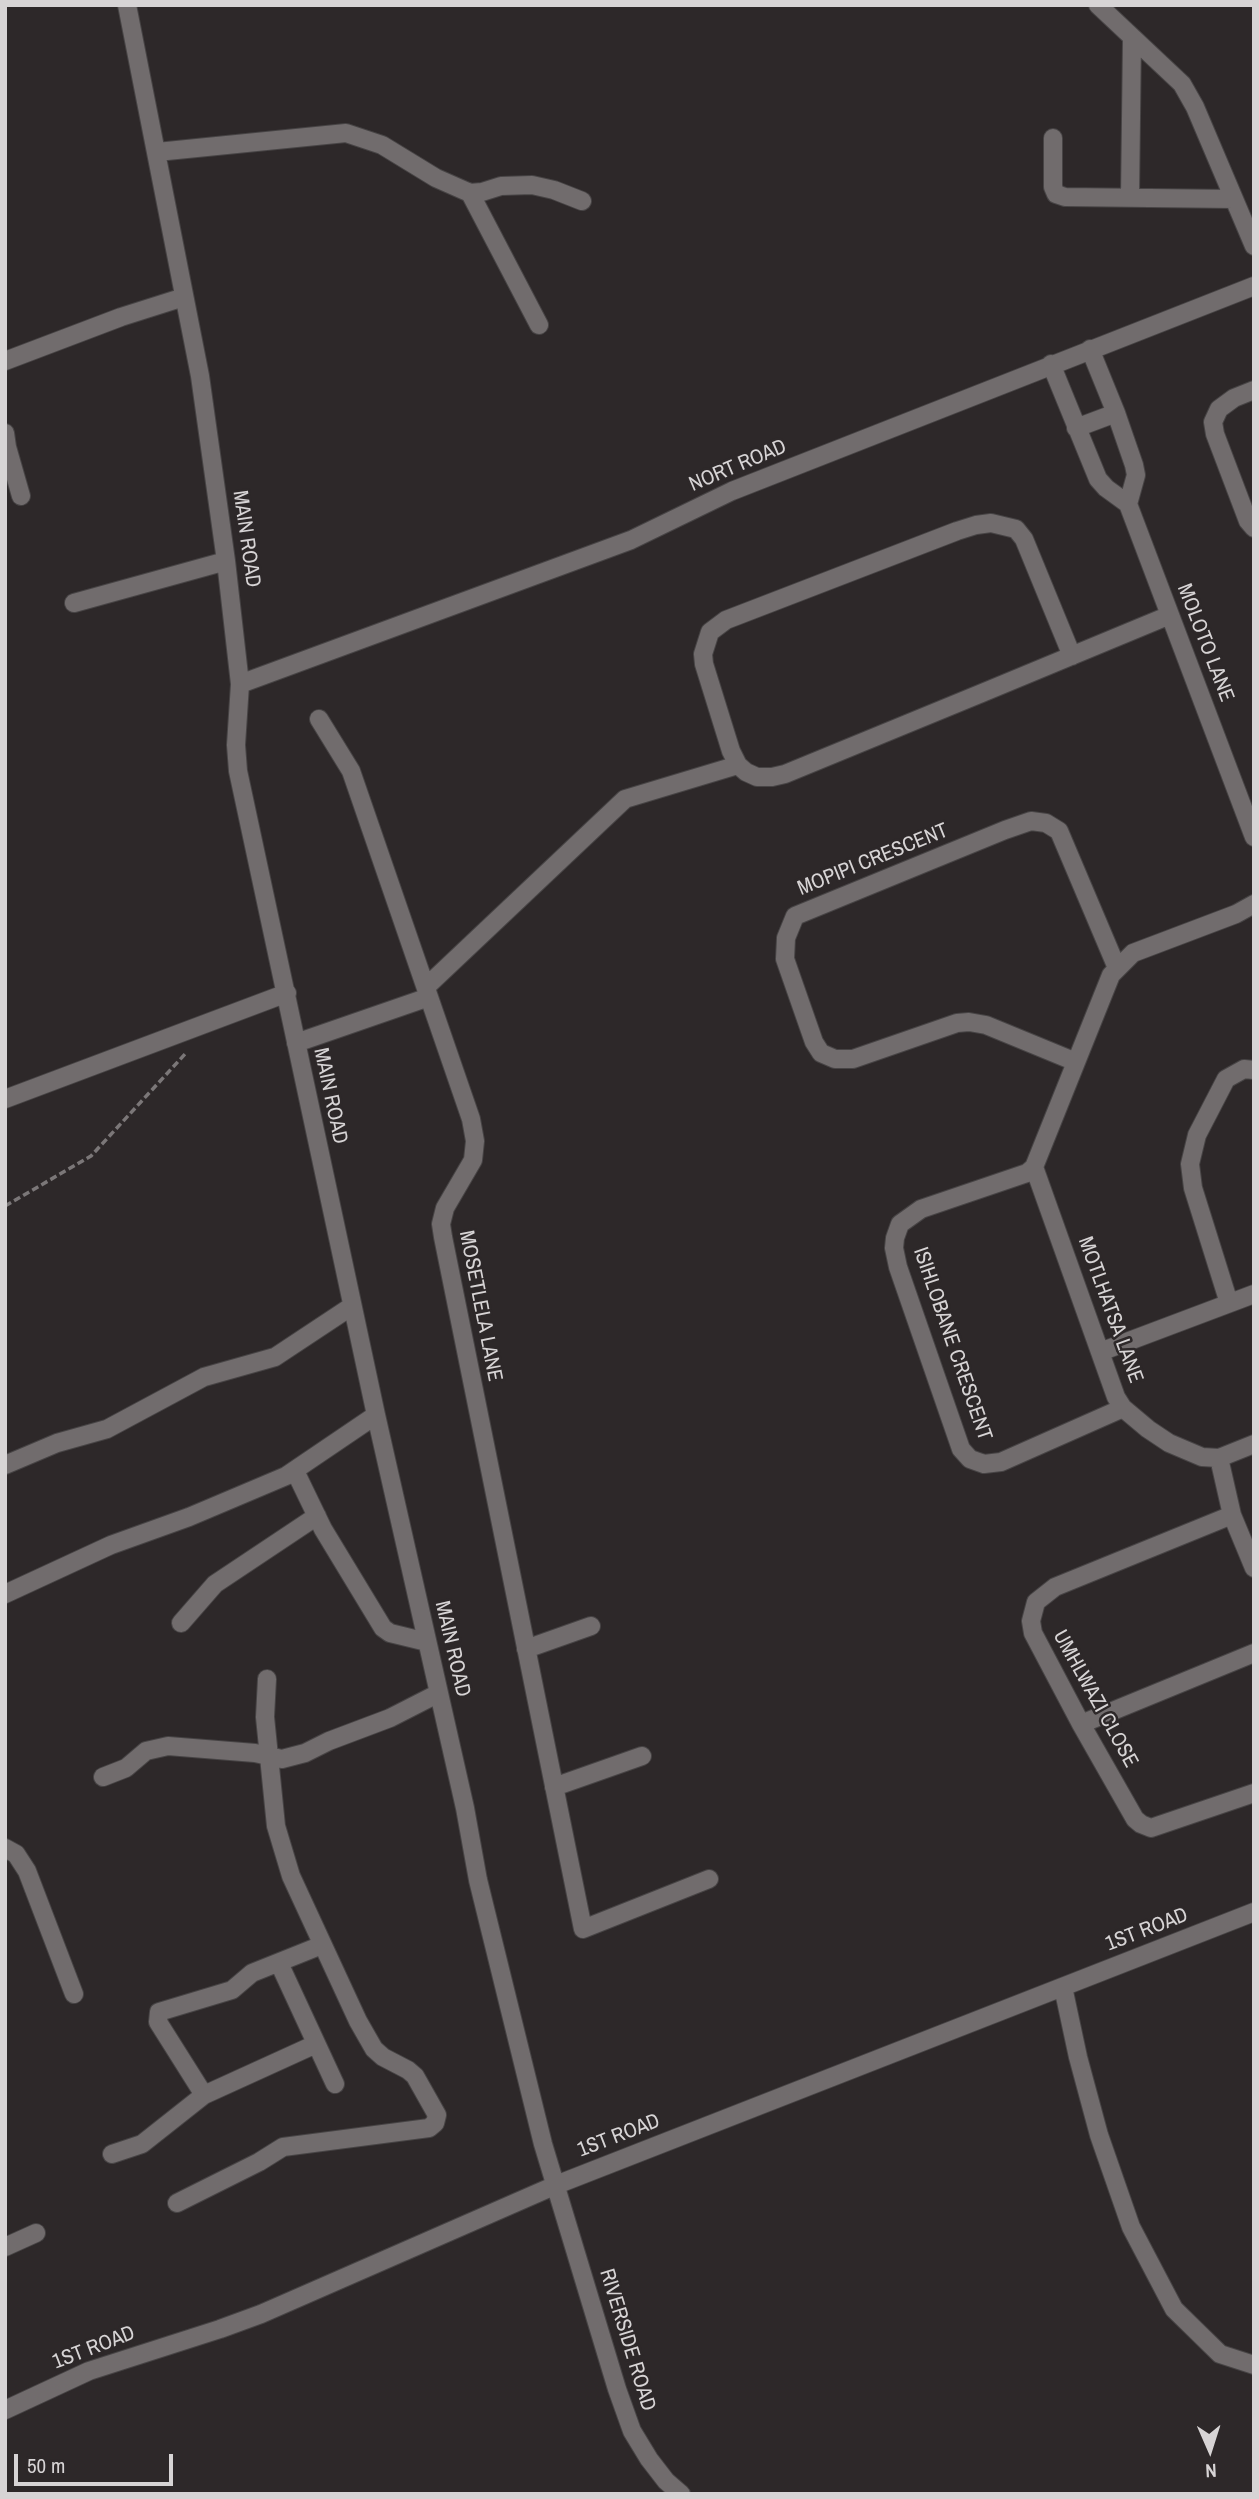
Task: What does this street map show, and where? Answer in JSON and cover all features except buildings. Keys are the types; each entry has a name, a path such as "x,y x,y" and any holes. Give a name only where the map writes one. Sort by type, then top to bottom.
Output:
{"street":[{"name":"MAIN ROAD","path":"127,5 200,376 240,684 236,745 238,771 352,1306 498,1967 556,2185"},
{"path":"1098,5 1182,84 1195,107 1254,246"},
{"path":"1130,198 1132,39"},
{"path":"157,152 346,133 382,145 436,178 470,193 501,186 532,185 582,201"},
{"path":"1054,138 1056,194 1066,197 1234,199"},
{"path":"470,193 539,325"},
{"name":"NORT ROAD","path":"240,684 631,540 732,491 1254,286"},
{"path":"6,363 121,317 184,297"},
{"path":"1051,364 1098,479 1128,504 1136,475 1116,413 1090,349"},
{"path":"1254,390 1234,398 1219,410 1213,422 1243,509 1254,528"},
{"path":"1076,428 1116,413"},
{"path":"5,433 21,496"},
{"name":"MOLOTO LANE","path":"1128,504 1254,837"},
{"path":"1072,656 1024,539 1016,529 991,523 976,525 726,620 710,632 703,654 731,751 738,765 757,777 772,777 785,774 1072,656 1170,615"},
{"path":"74,603 226,561"},
{"name":"MOSETLELA LANE","path":"319,719 351,771 471,1119 475,1141 473,1160 445,1208 441,1224 583,1929 709,1879"},
{"path":"296,1042 428,992 625,799 738,765"},
{"name":"MOPIPI CRESCENT","path":"1076,1062 986,1025 969,1022 957,1023 853,1059 835,1059 821,1053 814,1042 785,959 786,938 795,916 1006,830 1031,821 1046,823 1059,831 1117,968"},
{"path":"1034,1167 1111,975 1133,953 1236,914 1254,904"},
{"path":"5,1099 286,993"},
{"path":"1229,1303 1193,1188 1191,1164 1197,1135 1226,1080 1244,1069 1254,1070"},
{"name":"MOTLHATSA LANE","path":"1034,1167 1116,1397 1124,1408 1148,1429 1169,1443 1202,1457 1219,1458"},
{"name":"ISIHLOBANE CRESCENT","path":"1034,1167 1021,1175 921,1209 906,1217 895,1238 895,1258 961,1449 978,1463 1001,1462 1124,1408"},
{"path":"1100,1352 1254,1294"},
{"path":"5,1465 57,1443 107,1429 204,1377 275,1357 352,1306"},
{"path":"5,1594 111,1545 260,1488 295,1471 376,1415"},
{"path":"1254,1444 1219,1458 1232,1515 1254,1568"},
{"path":"295,1471 317,1516 383,1628 390,1633 427,1642"},
{"name":"UMHLWAZI CLOSE","path":"1232,1515 1055,1587 1036,1602 1032,1612 1032,1633 1135,1819 1146,1828 1254,1793"},
{"path":"181,1623 215,1584 317,1516"},
{"path":"526,1649 591,1626"},
{"path":"1081,1724 1254,1653"},
{"path":"177,2203 283,2147 429,2128 435,2123 437,2115 415,2076 374,2049 358,2021 291,1876 276,1826 265,1717 267,1679"},
{"path":"103,1777 126,1768 146,1751 169,1746 255,1753 282,1759 390,1718 439,1693"},
{"path":"554,1787 642,1756"},
{"path":"5,1848 16,1854 27,1871 74,1994"},
{"name":"1ST ROAD","path":"5,2410 89,2371 220,2329 307,2295 556,2185 1254,1912"},
{"path":"204,2095 158,2022 159,2012 232,1990 252,1973 322,1945"},
{"path":"279,1963 335,2084"},
{"path":"1063,1987 1100,2135 1131,2227 1174,2309 1220,2354 1254,2365"},
{"path":"112,2154 142,2144 204,2095 316,2044"},
{"name":"RIVERSIDE ROAD","path":"556,2185 632,2431 666,2481 681,2494"},
{"path":"5,2247 36,2233"}],"path":[{"path":"5,1206 91,1156 188,1051"}]}
